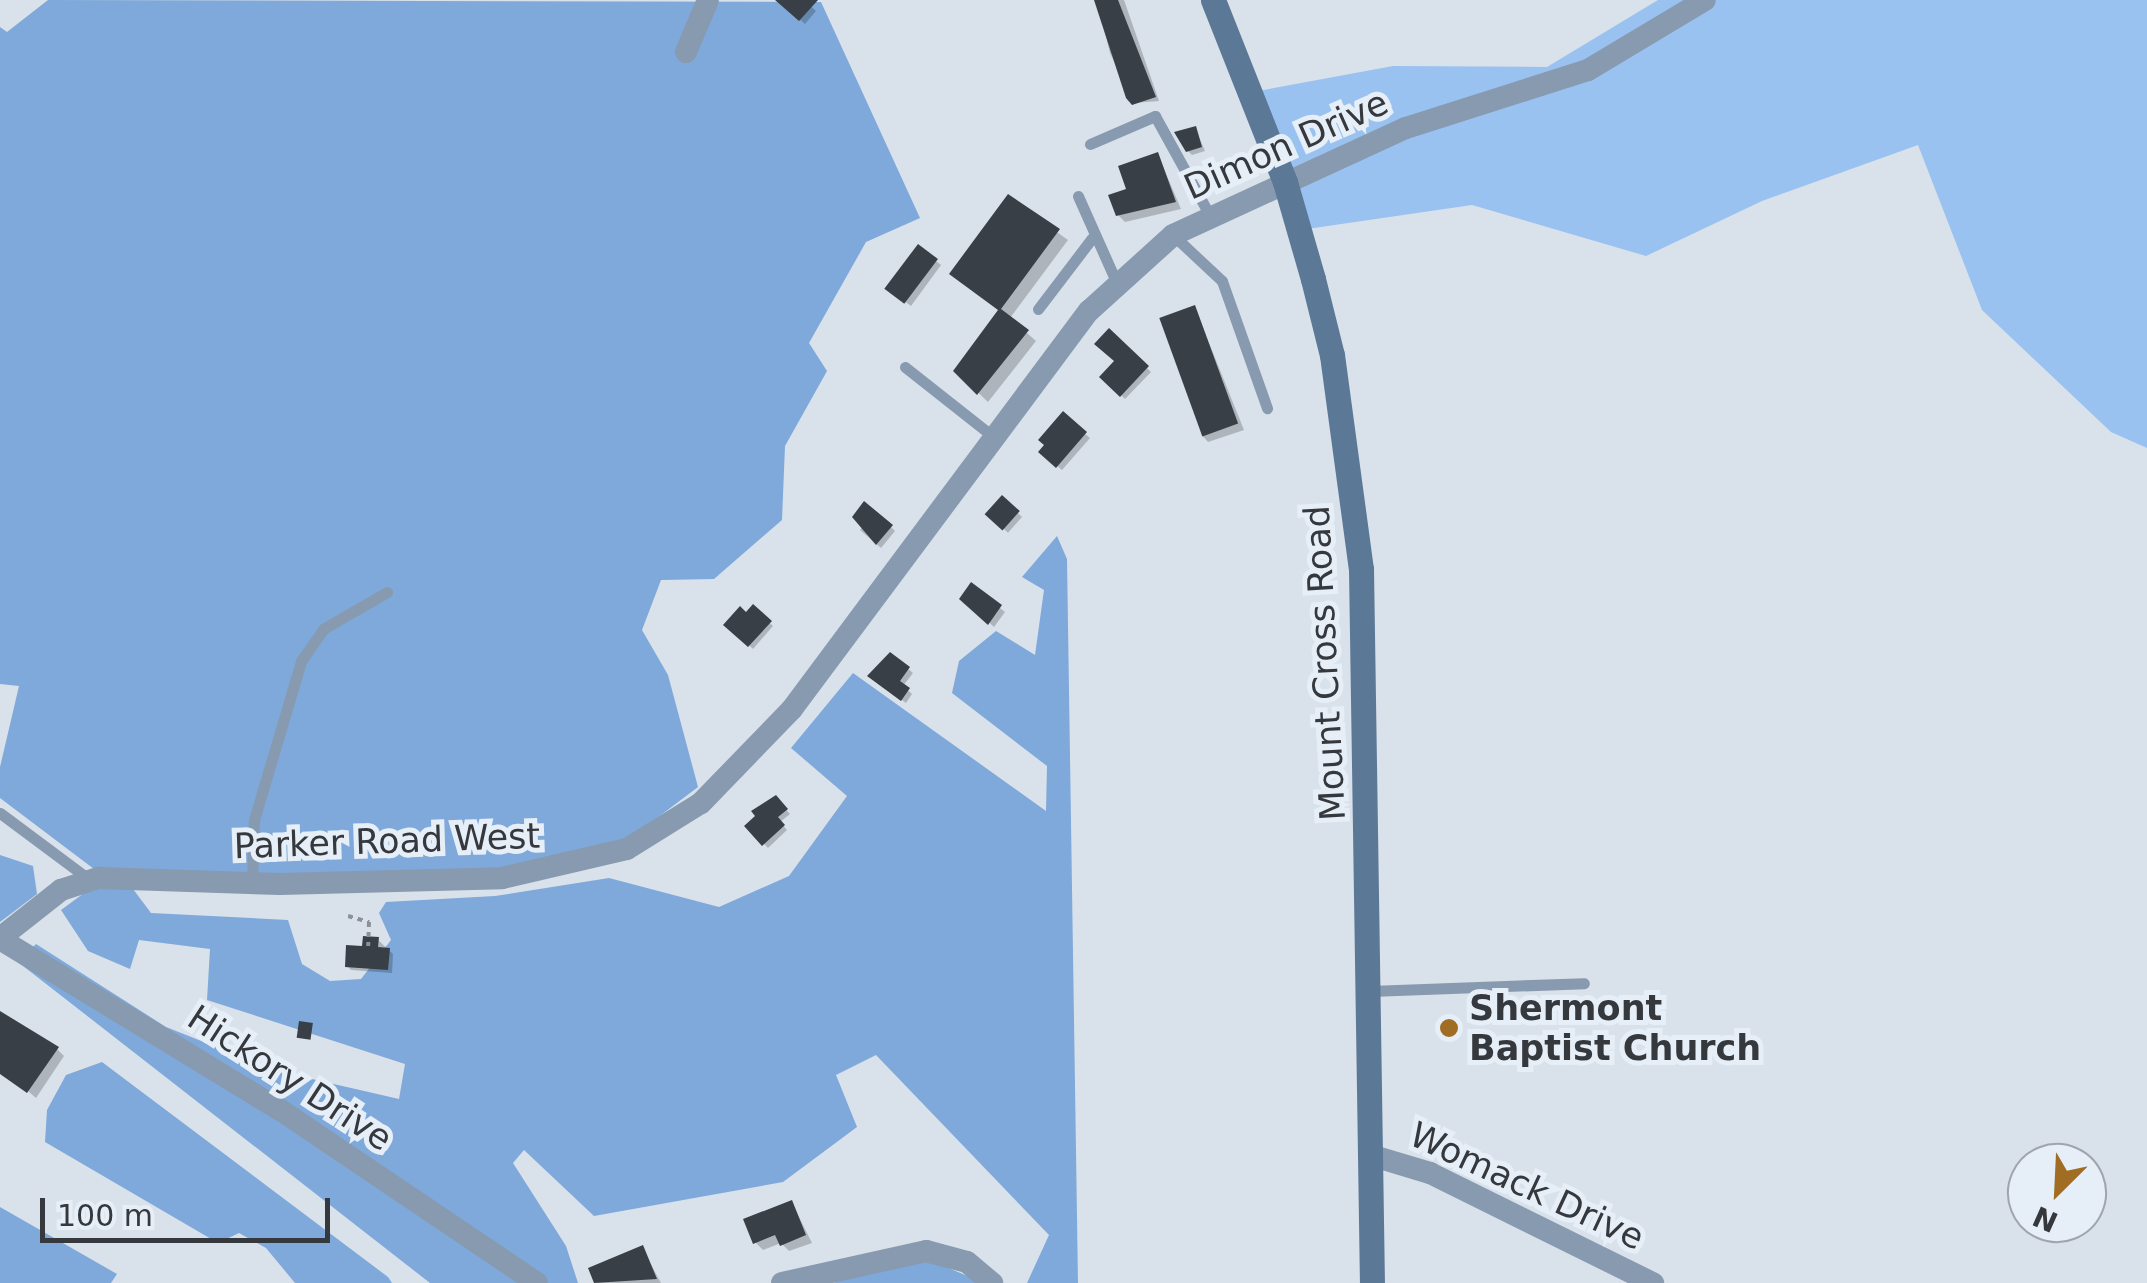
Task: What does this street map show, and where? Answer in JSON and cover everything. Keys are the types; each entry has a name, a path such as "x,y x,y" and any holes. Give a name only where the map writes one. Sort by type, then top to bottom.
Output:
{"main road":[{"name":"Mount Cross Road","path":"1213,0 1285,182 1332,356 1362,569 1372,1283"}],"street":[{"path":"686,52 708,0"},
{"name":"Dimon Drive","path":"976,464 1090,312 1173,235 1208,214 1406,128 1588,70 1705,0"},
{"name":"Parker Road West","path":"0,938 61,890 90,880 252,883 530,875 600,859 666,828 702,803 792,709 976,464"},
{"name":"Hickory Drive","path":"0,938 279,1109 537,1283"},
{"name":"Womack Drive","path":"1370,1155 1430,1173 1654,1283"},
{"path":"782,1283 926,1251 967,1262 992,1283"}],"lane":[{"path":"1090,144 1155,116 1208,214"},
{"path":"1078,196 1092,238 1118,286"},
{"path":"1173,235 1222,281 1267,408"},
{"path":"1038,308 1092,238"},
{"path":"904,367 996,438"},
{"path":"252,883 262,786 302,661 323,629 387,592"},
{"path":"0,812 90,880"},
{"path":"1370,991 1584,984"}],"path":[{"path":"348,916 369,922 368,946"}],"shaded area":[{"path":"48,0 821,2 920,218 866,242 809,343 827,371 785,446 782,520 714,579 661,580 642,630 668,675 698,787 632,837 577,856 485,870 262,876 94,869 0,798 0,767 19,686 0,684 0,27 7,32"},
{"path":"1658,0 2147,0 2147,448 2111,432 1982,310 1918,145 1762,201 1646,256 1472,205 1307,229 1258,91 1393,66 1547,67"},
{"path":"1057,536 1067,559 1078,1283 1027,1283 1049,1235 876,1055 836,1075 857,1127 783,1182 594,1216 524,1150 513,1163 566,1246 578,1283 430,1283 18,962 36,944 166,1027 277,1071 399,1099 405,1064 207,1000 210,949 139,940 130,969 88,951 61,910 91,888 133,889 151,913 288,920 302,964 330,981 361,979 391,940 379,913 386,902 495,896 609,878 719,907 789,876 847,796 791,748 853,673 1046,811 1047,766 952,693 959,661 996,631 1035,655 1044,590 1022,577"},
{"path":"0,855 33,866 37,894 0,922"},
{"path":"102,1062 392,1283 295,1283 266,1248 239,1233 218,1243 45,1142 47,1110 66,1075"},
{"path":"0,1207 117,1274 111,1283 0,1283"},
{"path":"920,1256 984,1283 833,1283"}],"building":[{"path":"775,0 818,0 799,21"},
{"path":"1094,0 1118,0 1156,97 1132,105 1126,98"},
{"path":"1196,126 1202,147 1186,152 1174,132"},
{"path":"1158,152 1176,202 1116,216 1108,195 1126,189 1118,166"},
{"path":"1008,194 1060,229 1001,309 1029,330 977,395 953,371 998,310 949,274"},
{"path":"918,244 938,259 904,304 884,289"},
{"path":"1195,305 1238,423 1202,436 1159,318"},
{"path":"1109,328 1149,366 1120,397 1099,377 1114,361 1094,344"},
{"path":"1063,411 1087,432 1056,468 1038,452 1044,445 1038,440"},
{"path":"1002,495 1020,511 1002,530 985,514"},
{"path":"864,501 893,525 876,545 852,517"},
{"path":"971,582 1002,605 988,625 959,599"},
{"path":"753,604 772,621 748,647 723,625 740,606 746,612"},
{"path":"890,652 910,667 900,681 910,688 901,701 867,676"},
{"path":"776,795 788,809 778,817 785,825 762,846 744,826 755,816 751,811"},
{"path":"363,936 379,937 378,947 390,948 388,970 345,967 346,945 362,946"},
{"path":"0,1011 59,1047 27,1093 0,1074"},
{"path":"299,1021 313,1023 310,1040 297,1038"},
{"path":"792,1200 806,1235 780,1246 775,1235 753,1244 743,1219"},
{"path":"643,1245 657,1279 594,1283 588,1268"}],"place":[{"name":"Shermont Baptist Church","path":"1449,1028"}]}
